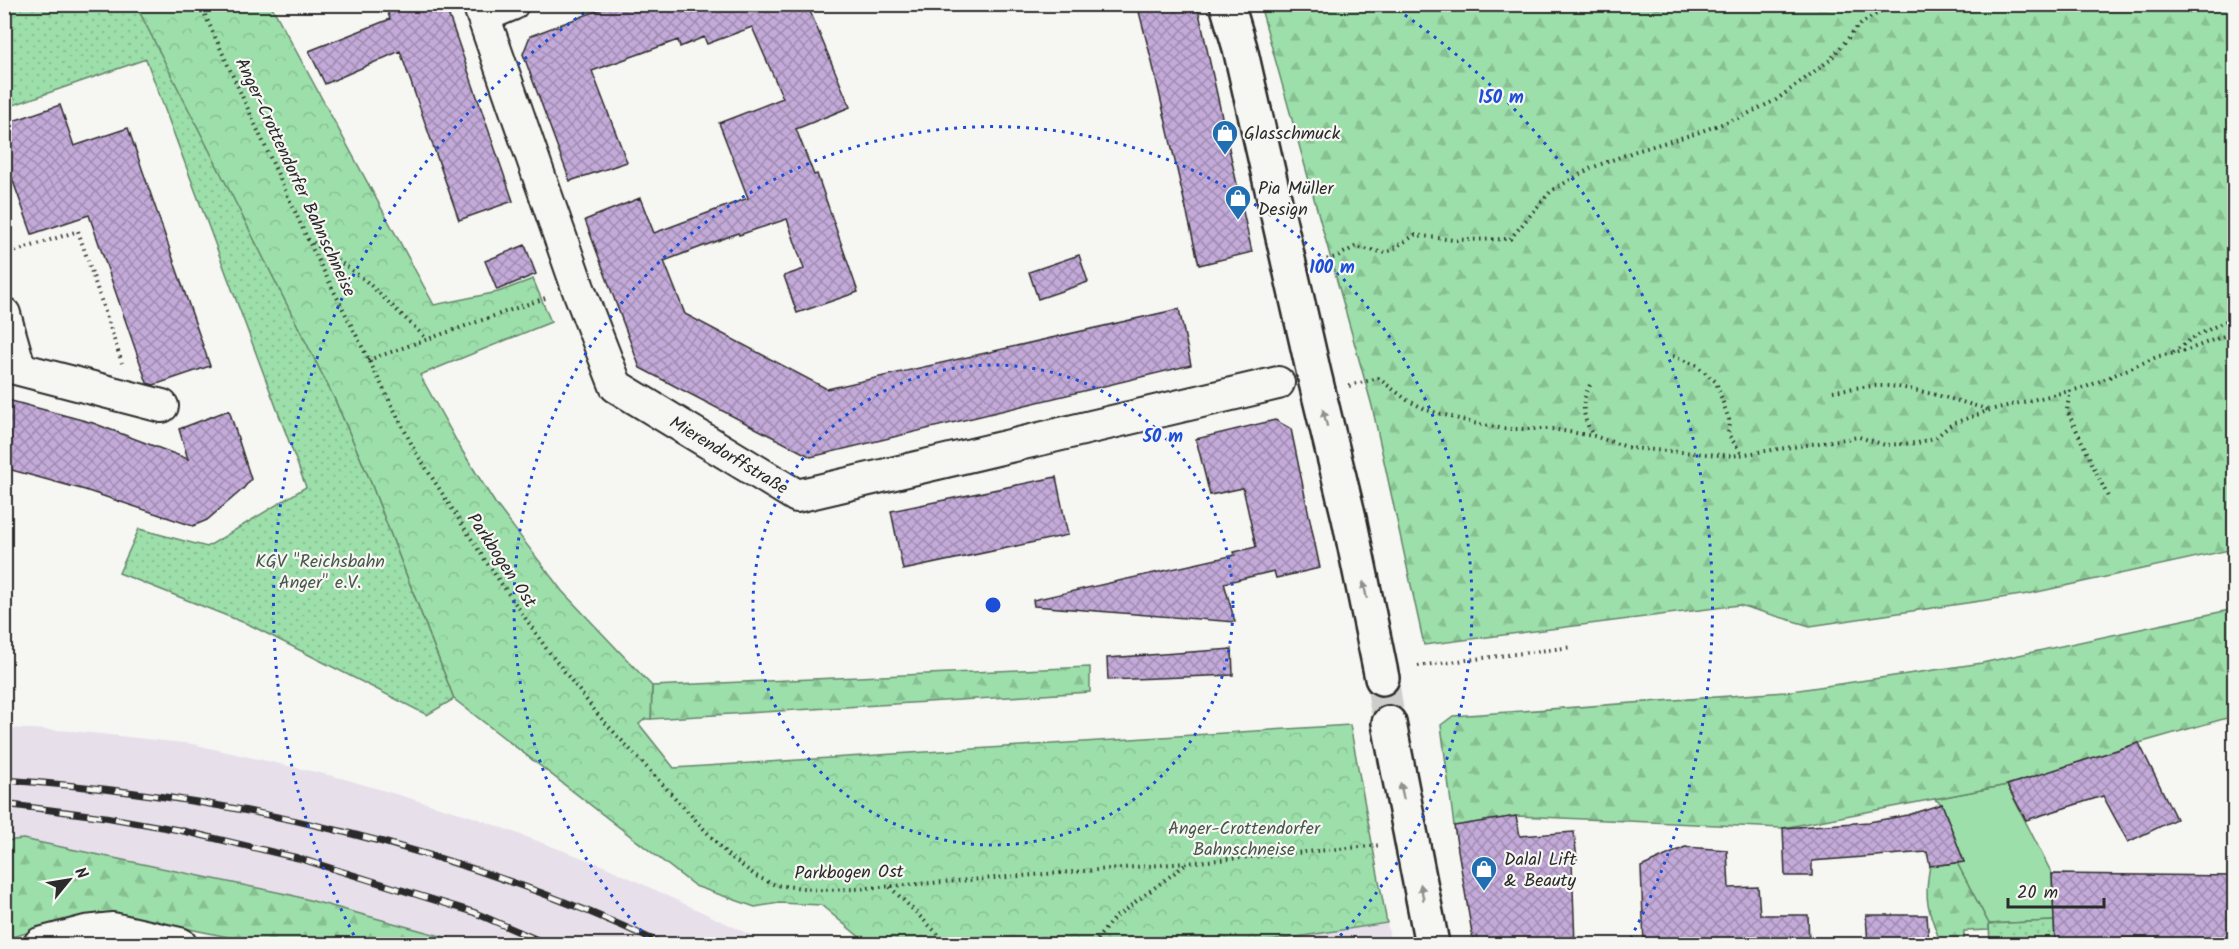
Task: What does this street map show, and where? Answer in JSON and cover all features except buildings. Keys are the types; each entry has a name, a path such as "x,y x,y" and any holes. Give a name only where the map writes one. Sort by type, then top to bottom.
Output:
{"street":[{"path":"481,10 512,4"},
{"path":"1227,4 1240,48 1349,518 1382,678"},
{"name":"Mierendorffstraße","path":"481,10 578,288 616,386 797,496 1278,382"},
{"path":"4,314 12,366 147,402"},
{"path":"1389,723 1432,945"},
{"path":"40,945 86,932 112,929 180,945"}],"path":[{"name":"Anger-Crottendorfer Bahnschneise","path":"200,4 307,238 368,360"},
{"path":"1336,257 1355,247 1386,253 1415,235 1454,240 1510,239 1551,191 1591,168 1743,116 1776,100 1830,60 1859,25 1892,4"},
{"path":"4,255 78,231 147,402"},
{"path":"307,238 365,280 426,339"},
{"path":"368,360 540,300"},
{"path":"2170,354 2196,336 2235,317"},
{"path":"1319,394 1378,378 1407,400 1427,410 1473,423 1504,429 1551,429 1594,436 1630,448 1731,456 1859,437 1885,445 1918,443 1936,437 1952,424 1990,410 2086,387 2159,356 2185,351 2235,332"},
{"path":"1673,356 1696,365 1716,382 1729,420 1728,434 1742,454"},
{"name":"Parkbogen Ost","path":"368,360 415,451 483,557 546,648 599,716 728,855 756,876 775,885 820,890 890,886 1361,848 1412,840"},
{"path":"1590,385 1584,395 1584,420 1594,436"},
{"path":"1833,391 1865,387 1896,387 1990,410"},
{"path":"2070,390 2067,410 2108,497"},
{"path":"1418,666 1572,647"},
{"path":"1093,945 1114,918 1186,863"},
{"path":"890,886 948,945"}],"shaded area":[{"path":"5,728 73,731 192,744 341,778 470,816 604,866 770,944 470,944 291,895 5,837"},
{"path":"1387,923 1391,944 1251,944 1311,933"}],"green space":[{"name":"KGV \"Reichsbahn Anger\" e.V.","path":"4,5 134,5 141,15 334,398 369,478 454,699 427,715 250,625 119,573 139,529 207,547 306,487 146,59 5,108"},
{"name":"Anger-Crottendorfer Bahnschneise","path":"134,5 271,5 434,305 498,292 533,279 551,322 420,375 461,449 495,503 562,591 652,686 651,719 645,719 639,724 674,768 1350,725 1387,923 1251,944 868,944 821,905 779,903 755,907 695,886 454,699 369,478 334,398"},
{"path":"1260,5 2234,5 2234,549 2028,594 1810,626 1739,605 1424,645 1372,406"},
{"path":"2234,609 2234,716 2007,785 1783,828 1516,816 1454,826 1441,725 1453,716 1785,692 1982,663"},
{"path":"1090,667 1090,692 651,719 652,686"},
{"path":"2007,785 2052,874 2054,921 1989,924 1957,863 1964,862 1942,804 1934,799"},
{"path":"23,839 291,895 470,944 262,944 131,917 81,918 5,939 5,841"},
{"path":"1957,863 1989,924 1989,930 1964,931 1964,944 1941,944 1928,906 1927,889 1930,866"},
{"path":"2054,921 2055,942 1990,944 1989,924"}],"tunnel":[{"path":"1382,678 1389,723"}],"railway":[{"path":"4,780 89,787 174,798 341,831 424,853 505,880 584,910 662,944"},
{"path":"4,804 105,817 179,830 298,858 473,912 547,944"}],"place":[{"name":"Glasschmuck","path":"1225,156"},
{"name":"Pia Müller Design","path":"1238,221"},
{"name":"Dalal Lift & Beauty","path":"1484,892"}]}
